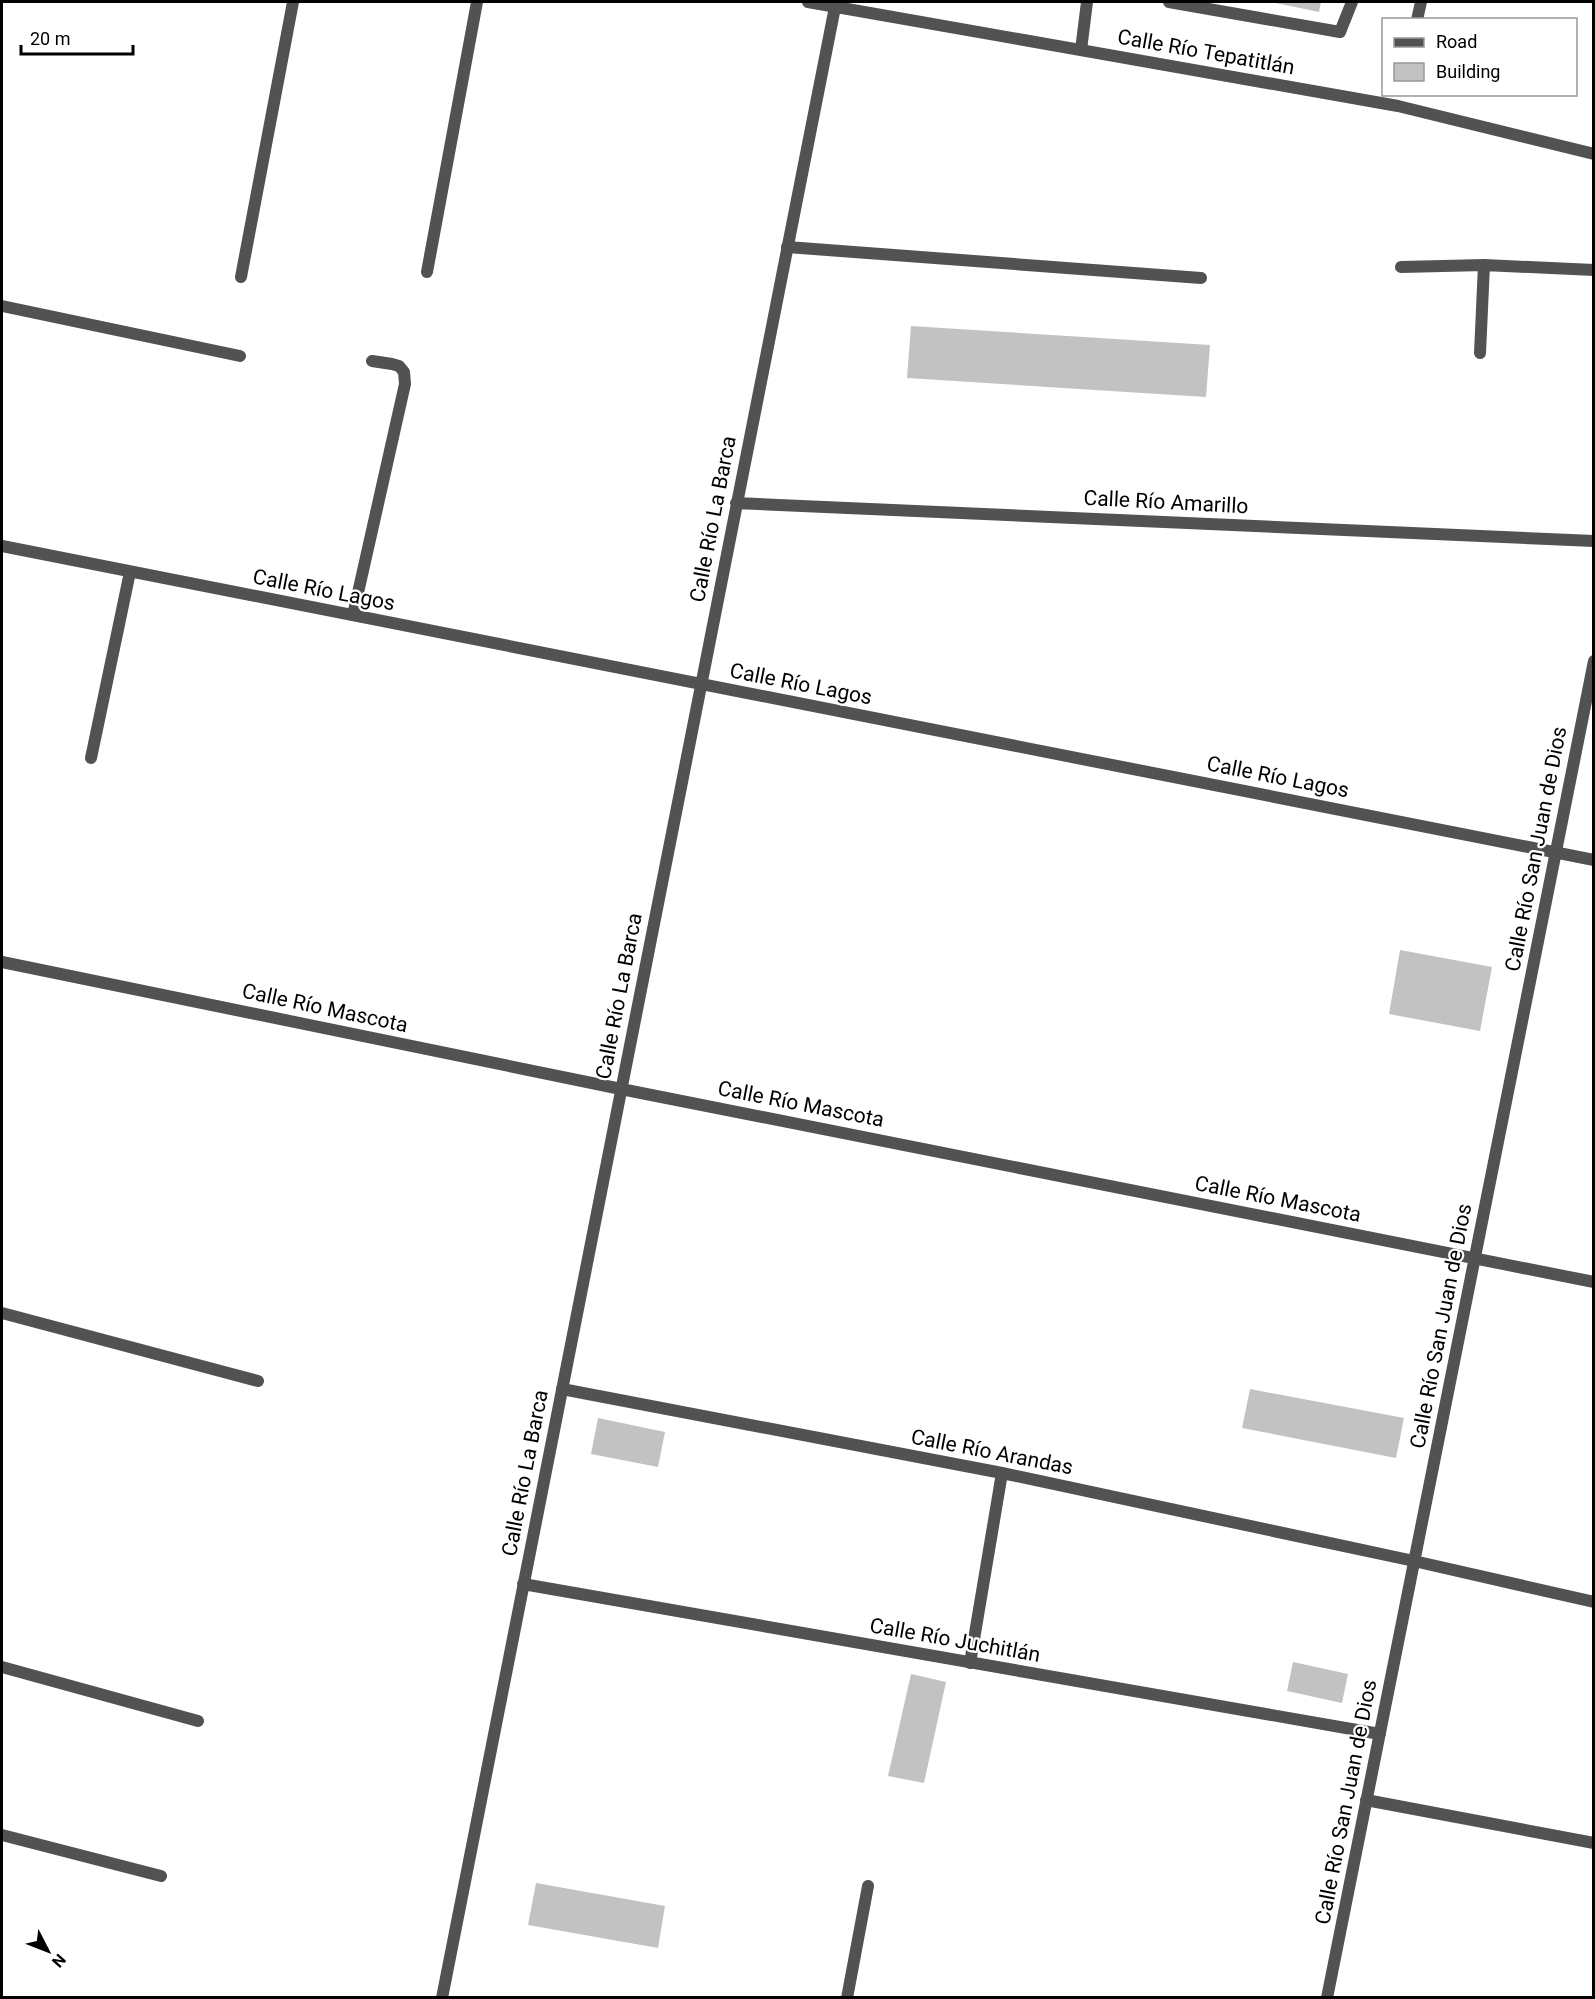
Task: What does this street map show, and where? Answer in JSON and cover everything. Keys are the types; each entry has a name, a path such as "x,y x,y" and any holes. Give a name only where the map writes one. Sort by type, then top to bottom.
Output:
{"street":[{"path":"241,277 293,2"},
{"path":"427,272 477,2"},
{"name":"Calle Río Tepatitlán","path":"808,2 835,4 1081,50 1399,100 1593,154"},
{"path":"1081,50 1087,2"},
{"path":"1169,2 1340,32 1352,2"},
{"path":"1417,18 1421,2"},
{"name":"Calle Río La Barca","path":"441,1998 835,4"},
{"path":"787,247 1201,278"},
{"path":"1480,353 1484,265"},
{"path":"1401,267 1484,265 1593,270"},
{"path":"2,306 240,356"},
{"path":"353,615 405,384 404,372 399,366 372,361"},
{"name":"Calle Río Amarillo","path":"736,503 1593,541"},
{"name":"Calle Río Lagos","path":"2,546 1593,860"},
{"path":"91,758 130,572"},
{"name":"Calle Río San Juan de Dios","path":"1327,1998 1593,661"},
{"name":"Calle Río Mascota","path":"2,962 621,1089 1593,1282"},
{"path":"2,1313 258,1381"},
{"name":"Calle Río Arandas","path":"562,1389 1002,1473 1414,1561 1593,1602"},
{"path":"970,1662 1002,1473"},
{"name":"Calle Río Juchitlán","path":"523,1584 1380,1734"},
{"path":"2,1667 198,1721"},
{"path":"1366,1800 1593,1844"},
{"path":"2,1835 161,1876"},
{"path":"847,1998 868,1886"}],"building":[{"path":"1271,2 1321,2 1319,12"},
{"path":"911,326 1210,345 1206,397 907,378"},
{"path":"1400,950 1492,967 1480,1031 1389,1014"},
{"path":"1250,1389 1404,1418 1396,1458 1242,1428"},
{"path":"598,1418 665,1432 658,1467 591,1454"},
{"path":"1293,1662 1348,1674 1342,1703 1287,1691"},
{"path":"911,1674 946,1682 924,1783 888,1776"},
{"path":"536,1883 665,1906 658,1948 528,1925"}]}
